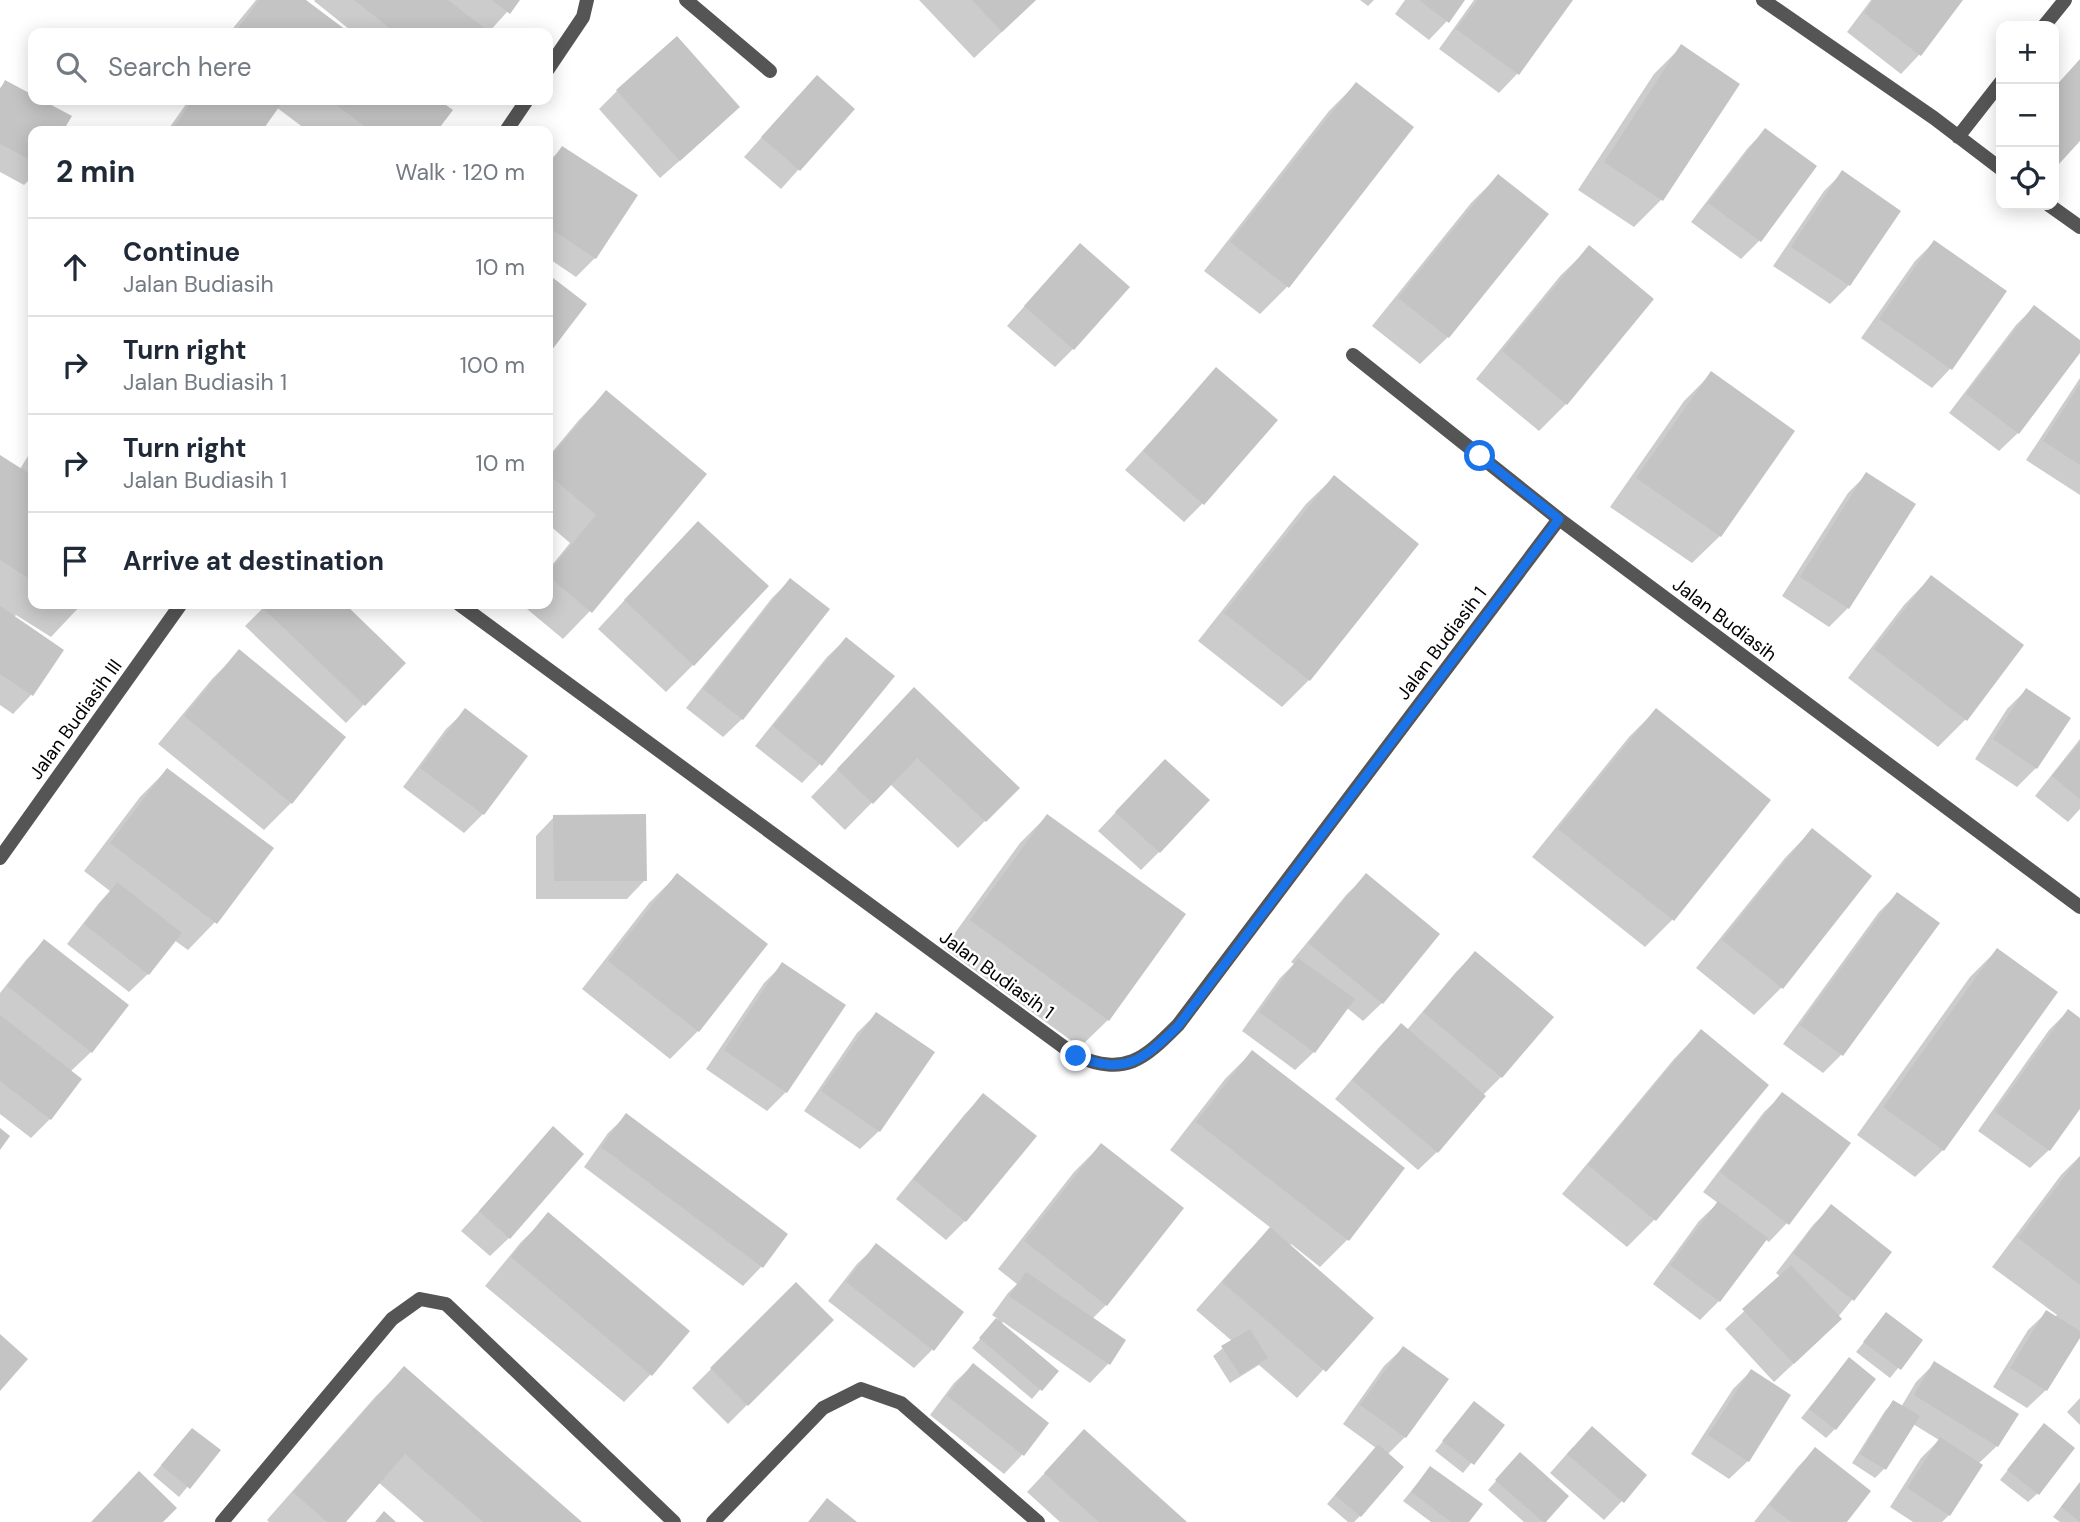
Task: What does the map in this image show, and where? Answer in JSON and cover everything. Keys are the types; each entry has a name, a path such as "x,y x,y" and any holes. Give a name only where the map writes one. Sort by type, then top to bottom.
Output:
{"street":[{"path":"553,62 583,17 587,0"},
{"path":"685,0 770,71"},
{"path":"1763,0 1934,118 1996,165"},
{"path":"2048,21 2065,0"},
{"path":"1958,137 1999,84"},
{"path":"509,126 524,105"},
{"path":"2056,210 2080,228"},
{"name":"Jalan Budiasih","path":"1353,355 1559,519 2080,907"},
{"name":"Jalan Budiasih 1","path":"466,609 1076,1056 1107,1065 1125,1065 1144,1057 1178,1026 1559,519"},
{"name":"Jalan Budiasih III","path":"0,858 177,609"},
{"path":"222,1522 392,1319 420,1299 446,1304 674,1522"},
{"path":"713,1522 823,1408 861,1389 901,1404 1038,1522"}],"building":[{"path":"259,0 306,0 343,28 238,28"},
{"path":"354,0 448,0 483,27 482,28 390,28"},
{"path":"492,0 520,0 510,14"},
{"path":"972,0 1036,0 1002,32"},
{"path":"1419,0 1465,0 1449,23"},
{"path":"1478,0 1573,0 1519,75 1456,29"},
{"path":"1873,0 1963,0 1921,56 1864,13"},
{"path":"677,36 740,107 680,161 616,90"},
{"path":"1681,44 1740,84 1663,201 1604,162"},
{"path":"2080,59 2080,141 2059,164 2059,84"},
{"path":"817,75 855,109 800,171 761,137"},
{"path":"5,80 28,92 28,105 51,105 72,116 66,126 28,126 28,158 0,144 0,90"},
{"path":"1356,82 1414,127 1289,288 1230,242"},
{"path":"189,105 280,105 266,126 175,126"},
{"path":"337,105 446,105 453,110 441,126 364,126"},
{"path":"1765,128 1817,166 1761,242 1708,203"},
{"path":"562,146 638,195 596,259 553,230 553,160"},
{"path":"1842,170 1901,211 1850,286 1791,247"},
{"path":"1498,174 1549,214 1449,338 1398,298"},
{"path":"1934,240 2007,291 1952,370 1879,319"},
{"path":"1080,243 1130,287 1074,350 1024,306"},
{"path":"1589,245 1654,299 1567,405 1502,351"},
{"path":"553,278 587,304 553,348"},
{"path":"2034,305 2080,340 2080,353 2019,434 1966,394"},
{"path":"1216,367 1278,420 1204,505 1143,451"},
{"path":"1711,371 1795,431 1721,537 1636,478"},
{"path":"2080,384 2080,465 2043,441"},
{"path":"606,390 707,474 592,613 553,580 553,567 596,515 553,478 553,454"},
{"path":"0,455 28,473 28,578 0,560"},
{"path":"1866,472 1916,504 1849,609 1800,577"},
{"path":"1334,475 1419,544 1310,681 1224,613"},
{"path":"698,521 769,586 694,666 624,600"},
{"path":"1931,575 2024,645 1967,721 1874,649"},
{"path":"790,578 830,609 743,720 703,689"},
{"path":"0,606 64,650 33,696 0,674"},
{"path":"264,609 350,609 406,663 365,706"},
{"path":"846,637 895,676 822,766 773,726"},
{"path":"239,649 346,737 292,804 184,716"},
{"path":"914,687 1020,788 986,822 917,758 873,804 837,769"},
{"path":"2026,688 2071,718 2037,769 1993,739"},
{"path":"465,708 528,756 484,815 420,768"},
{"path":"1656,708 1771,800 1674,921 1558,829"},
{"path":"2080,742 2080,799 2052,776"},
{"path":"1165,759 1210,800 1160,853 1115,812"},
{"path":"167,768 274,848 217,924 110,843"},
{"path":"646,814 647,881 554,881 553,815"},
{"path":"1047,814 1186,914 1109,1021 970,920"},
{"path":"1812,828 1872,876 1783,989 1722,940"},
{"path":"677,873 768,944 699,1032 608,961"},
{"path":"1366,873 1440,934 1383,1004 1308,943"},
{"path":"117,882 182,933 149,975 84,924"},
{"path":"1897,892 1940,923 1843,1056 1800,1025"},
{"path":"44,939 129,1005 92,1053 7,986"},
{"path":"1997,948 2058,992 1944,1151 1883,1107"},
{"path":"1475,951 1554,1017 1502,1078 1423,1012"},
{"path":"1298,958 1355,999 1315,1053 1259,1012"},
{"path":"782,962 846,1005 787,1093 724,1050"},
{"path":"2068,1009 2080,1018 2080,1109 2050,1151 1995,1112"},
{"path":"876,1012 935,1052 880,1132 821,1091"},
{"path":"0,1015 82,1079 51,1120 0,1081"},
{"path":"1401,1023 1486,1096 1438,1153 1352,1080"},
{"path":"1701,1029 1769,1085 1656,1221 1588,1165"},
{"path":"1252,1050 1405,1168 1349,1241 1196,1122"},
{"path":"1782,1092 1851,1143 1789,1225 1720,1172"},
{"path":"983,1093 1037,1136 966,1222 913,1179"},
{"path":"626,1113 788,1234 763,1268 601,1147"},
{"path":"553,1126 584,1154 510,1239 479,1211"},
{"path":"0,1128 10,1136 0,1150"},
{"path":"1101,1143 1184,1208 1107,1306 1024,1241"},
{"path":"2080,1156 2080,1285 2018,1238"},
{"path":"1718,1201 1768,1238 1720,1302 1670,1265"},
{"path":"1831,1204 1892,1252 1854,1301 1793,1253"},
{"path":"548,1212 690,1331 652,1376 511,1257"},
{"path":"1270,1227 1374,1318 1326,1372 1222,1282"},
{"path":"876,1243 964,1312 934,1351 846,1282"},
{"path":"1791,1265 1842,1319 1794,1364 1742,1309"},
{"path":"1026,1272 1126,1340 1110,1365 1009,1296"},
{"path":"796,1282 834,1320 748,1406 710,1368"},
{"path":"2046,1310 2080,1331 2080,1338 2047,1391 2010,1368"},
{"path":"1886,1312 1923,1340 1901,1370 1863,1342"},
{"path":"996,1318 1059,1371 1042,1391 979,1338"},
{"path":"1250,1329 1268,1358 1240,1375 1221,1346"},
{"path":"0,1334 28,1359 0,1391"},
{"path":"1403,1346 1449,1379 1406,1438 1360,1405"},
{"path":"1849,1357 1876,1379 1836,1430 1809,1409"},
{"path":"1934,1361 2019,1414 1998,1447 1914,1395"},
{"path":"973,1363 1049,1423 1024,1456 947,1396"},
{"path":"404,1366 582,1522 483,1522 405,1454 346,1522 327,1522 293,1492"},
{"path":"1751,1369 1791,1395 1749,1462 1708,1435"},
{"path":"1893,1400 1920,1416 1886,1470 1860,1454"},
{"path":"1474,1401 1505,1425 1474,1465 1442,1441"},
{"path":"2044,1423 2075,1448 2039,1495 2007,1470"},
{"path":"1592,1426 1647,1475 1624,1503 1567,1454"},
{"path":"192,1428 221,1450 190,1489 161,1465"},
{"path":"1084,1429 1187,1522 1099,1522 1044,1473"},
{"path":"1940,1437 1983,1465 1950,1516 1907,1488"},
{"path":"1378,1444 1404,1467 1361,1517 1335,1495"},
{"path":"1815,1447 1871,1491 1847,1522 1791,1522 1769,1505"},
{"path":"1520,1452 1569,1496 1546,1522 1495,1480"},
{"path":"1430,1466 1483,1504 1469,1522 1451,1522 1411,1492"},
{"path":"139,1471 177,1508 163,1522 91,1522"},
{"path":"2080,1482 2080,1522 2061,1507"},
{"path":"827,1498 857,1522 808,1522"},
{"path":"384,1511 396,1522 375,1522"}],"route":[{"path":"1076,1056 1107,1065 1125,1065 1144,1057 1178,1026 1559,519 1480,456"}]}
